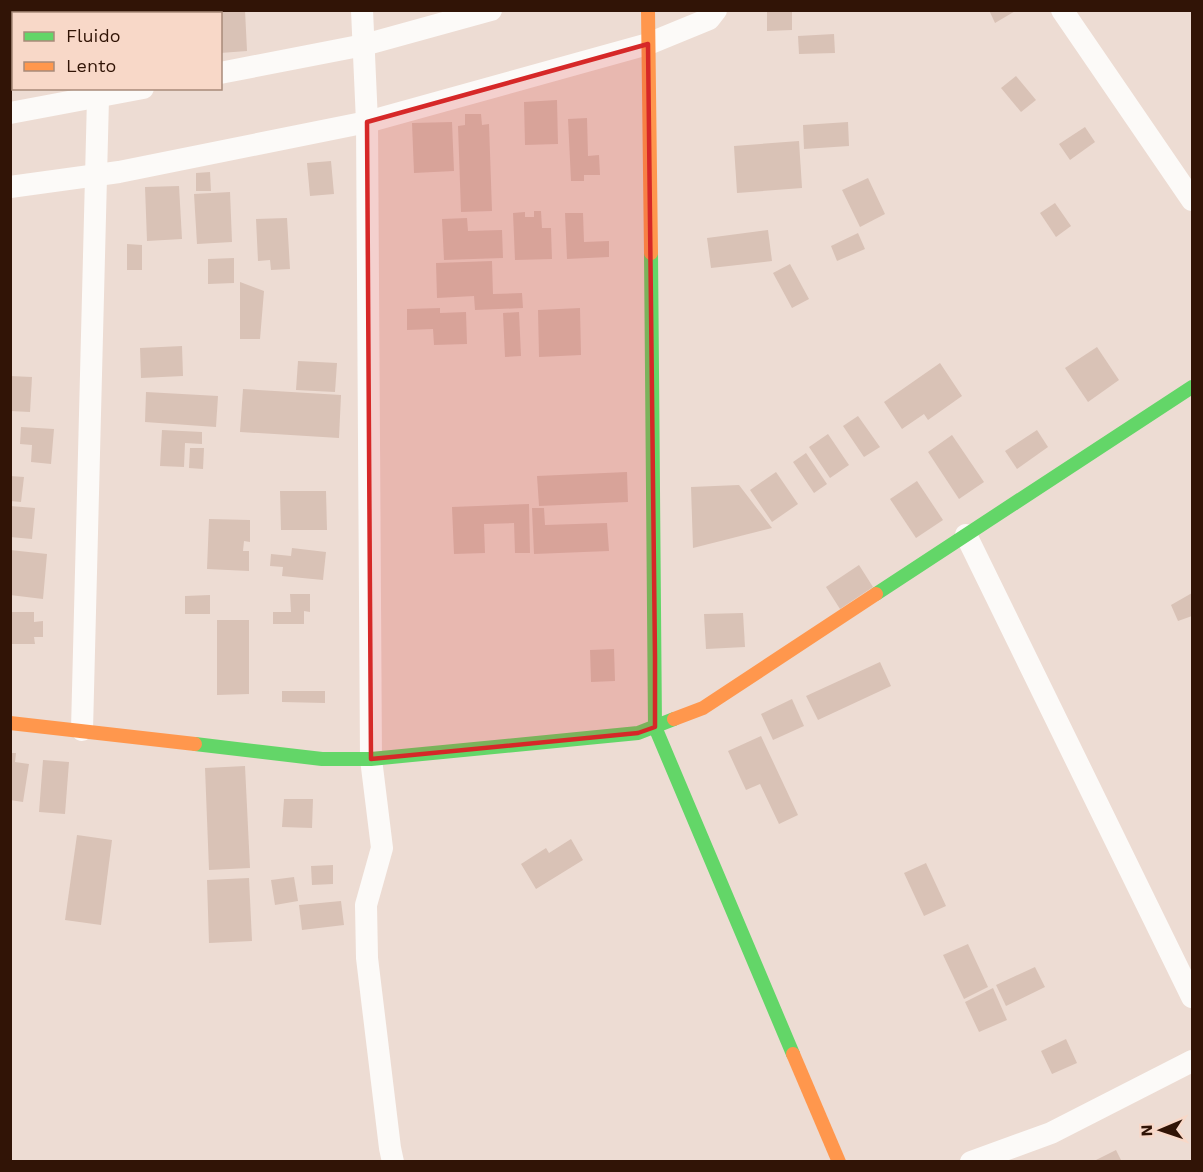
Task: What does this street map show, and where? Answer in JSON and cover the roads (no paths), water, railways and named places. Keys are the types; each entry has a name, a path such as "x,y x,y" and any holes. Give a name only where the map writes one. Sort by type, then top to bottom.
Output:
{"street":[{"path":"362,10 367,122 371,759 382,848 366,905 367,958 393,1161"},
{"path":"222,73 364,45 491,10"},
{"path":"648,10 655,727 839,1161"},
{"path":"10,187 119,172 367,122 648,44 709,19 716,10"},
{"path":"1062,10 1192,200"},
{"path":"10,113 135,90"},
{"path":"82,730 98,98"},
{"path":"10,723 322,759 371,759 638,733 703,708 1192,387"},
{"path":"966,535 1192,997"},
{"path":"970,1161 1052,1133 1192,1061"}]}
